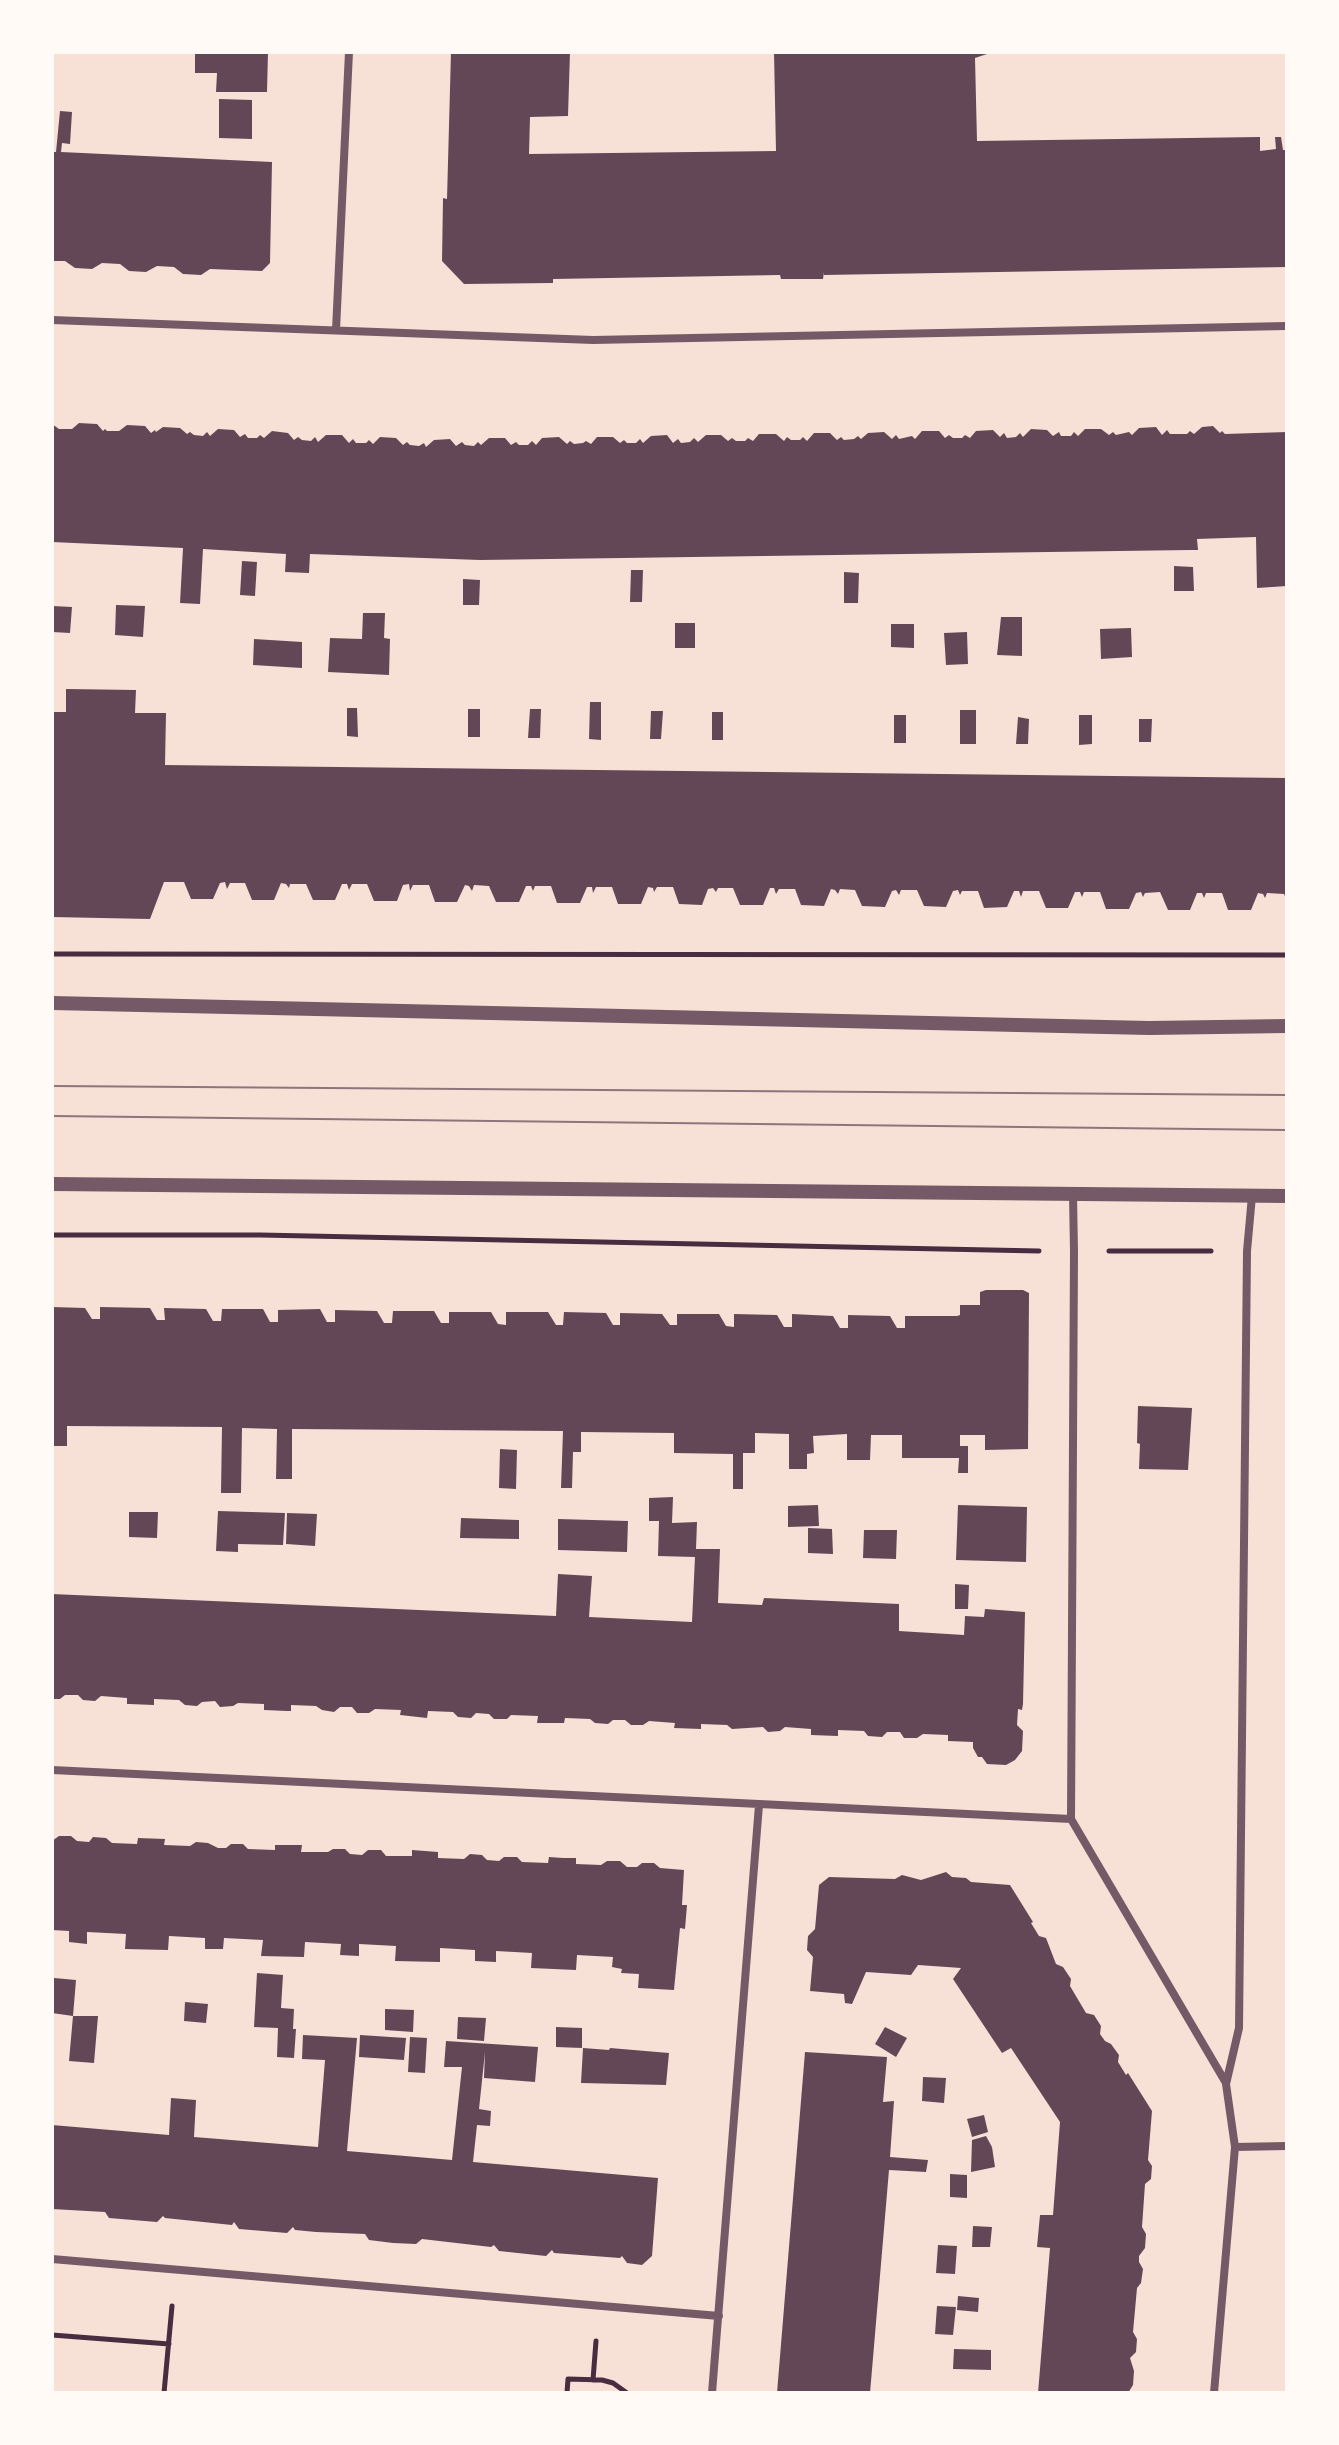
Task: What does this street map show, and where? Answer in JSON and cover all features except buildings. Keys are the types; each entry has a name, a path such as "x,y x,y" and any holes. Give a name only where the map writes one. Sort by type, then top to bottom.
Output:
{"street":[{"path":"336,330 349,52"},
{"path":"52,320 593,340 1287,326"},
{"path":"52,1003 1149,1028 1287,1026"},
{"path":"52,1184 1287,1196"},
{"path":"1073,1194 1071,1819 1226,2084"},
{"path":"1214,2393 1235,2147 1226,2084 1239,2028 1247,1251 1252,1196"},
{"path":"52,1770 1071,1819"},
{"path":"712,2393 759,1805"},
{"path":"1235,2147 1287,2146"},
{"path":"52,2259 719,2316"}],"path":[{"path":"52,954 1287,955"},
{"path":"52,1235 276,1235 1074,1252 1247,1251"},
{"path":"164,2393 175,2269"},
{"path":"52,2335 169,2344"},
{"path":"567,2393 568,2379 602,2380 613,2383 627,2393"}],"tram line":[{"path":"52,1086 1287,1095"},
{"path":"52,1116 1287,1130"}]}
